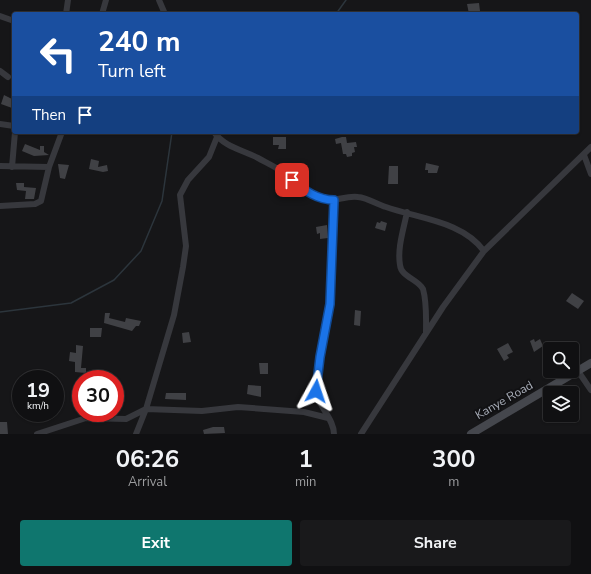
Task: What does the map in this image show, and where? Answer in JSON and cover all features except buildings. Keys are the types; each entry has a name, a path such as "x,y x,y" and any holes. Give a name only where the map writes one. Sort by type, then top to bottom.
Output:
{"main road":[{"name":"Kanye Road","path":"579,370 591,364"},
{"name":"Kanye Road","path":"470,434 566,378"}],"street":[{"path":"66,12 68,0"},
{"path":"103,12 106,0"},
{"path":"159,0 164,12"},
{"path":"0,16 12,20"},
{"path":"0,71 8,77"},
{"path":"0,124 12,126"},
{"path":"12,167 15,134"},
{"path":"0,206 38,203 40,201 49,167 61,134"},
{"path":"136,434 146,409 174,315 183,268 186,246 180,195 188,180 209,157 216,134 235,148 274,167 310,194 321,199 334,200 346,197 368,199 386,207 407,212 463,232 474,239 484,251"},
{"path":"361,434 426,333 484,251 516,218 584,156 591,147"},
{"path":"584,156 591,174"},
{"path":"0,166 49,167"},
{"path":"334,200 330,304 320,357 316,391 331,423 334,434"},
{"path":"407,212 400,265 404,273 415,280 422,289 425,308 426,333"},
{"path":"579,372 591,390"},
{"path":"37,434 86,418 126,419 146,409 202,411 238,407 304,412 328,418"}],"waterway":[{"path":"337,12 346,0"},
{"path":"0,312 71,303 114,280 141,251 162,201 172,134"}],"route":[{"path":"292,180 310,194 321,199 334,200 330,304 320,357 316,391"}]}
